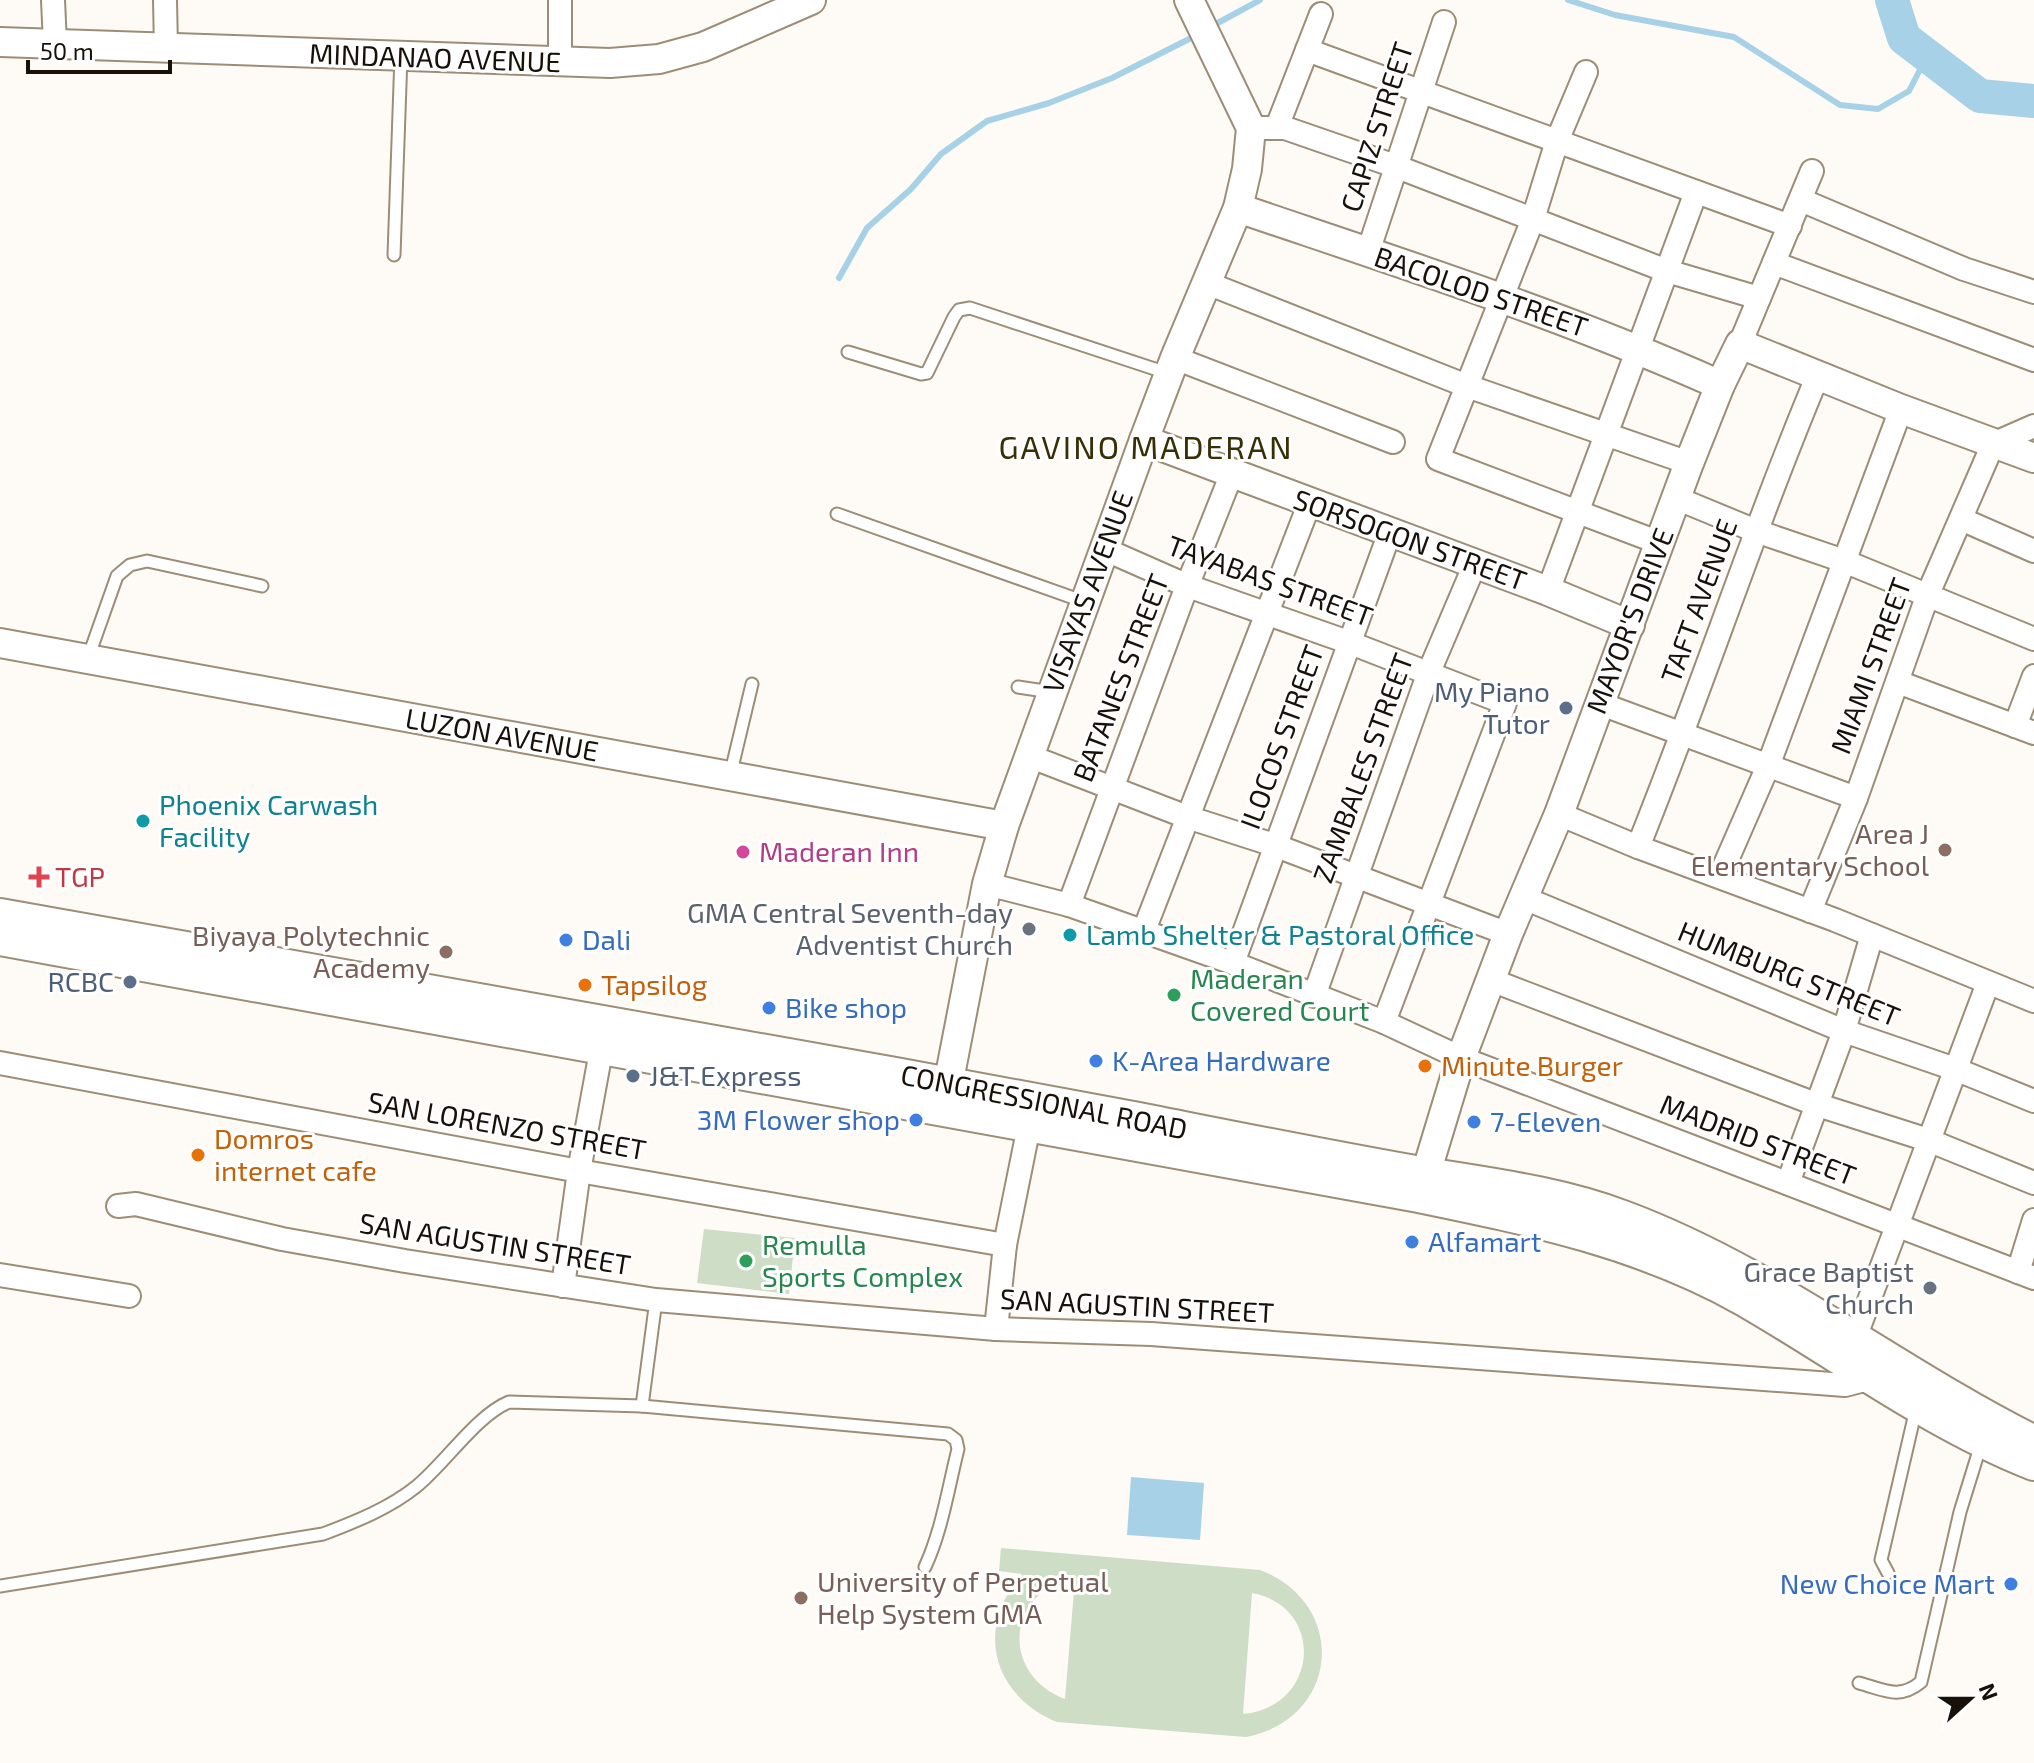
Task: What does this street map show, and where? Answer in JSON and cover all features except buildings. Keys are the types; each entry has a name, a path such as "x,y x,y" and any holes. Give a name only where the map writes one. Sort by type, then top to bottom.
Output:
{"main road":[{"name":"CONGRESSIONAL ROAD","path":"0,915 604,1035 1422,1185"},
{"name":"CONGRESSIONAL ROAD","path":"0,939 604,1035"},
{"name":"CONGRESSIONAL ROAD","path":"946,1097 1029,1126 1422,1185 1551,1195 1619,1215 1754,1276 1848,1348 2034,1442"},
{"name":"CONGRESSIONAL ROAD","path":"1848,1348 1872,1378 1982,1440 2034,1464"}],"street":[{"path":"53,0 55,44"},
{"path":"165,0 166,48"},
{"path":"560,0 560,63"},
{"name":"MINDANAO AVENUE","path":"0,42 610,63 659,59 703,47 811,0"},
{"path":"1189,0 1264,128 1395,166 1667,271 1759,298"},
{"path":"1264,128 1307,50 1321,14"},
{"name":"CAPIZ STREET","path":"1368,252 1444,22"},
{"path":"1307,50 1790,226"},
{"path":"1586,72 1557,141 1533,219 1438,459 1660,543"},
{"name":"VISAYAS AVENUE","path":"946,1097 987,884 1004,826 1172,365 1238,208 1247,169 1264,128"},
{"path":"1812,171 1740,344 2034,458"},
{"path":"1548,591 1696,192"},
{"path":"1801,200 1964,269 2034,292"},
{"name":"BACOLOD STREET","path":"1238,208 1502,297 1639,349 1720,385"},
{"path":"1774,263 2034,360"},
{"path":"1207,283 1467,386 1689,463"},
{"name":"MAYOR'S DRIVE","path":"1422,1185 1461,1058 1508,934 1559,814 1689,463 1740,344"},
{"path":"1172,365 1393,442"},
{"name":"TAFT AVENUE","path":"1638,847 1818,375"},
{"path":"1720,876 1768,766 1901,409"},
{"path":"1993,444 2034,426"},
{"name":"SORSOGON STREET","path":"1144,440 1548,591 1630,625"},
{"name":"MIAMI STREET","path":"1810,911 1856,798 1928,594 1993,444"},
{"name":"BATANES STREET","path":"1069,905 1232,473"},
{"path":"1676,498 1928,594 2034,639"},
{"path":"1143,933 1310,502"},
{"path":"1961,519 2034,551"},
{"name":"ILOCOS STREET","path":"1233,963 1390,532"},
{"name":"TAYABAS STREET","path":"1104,549 1188,586 1348,642 1505,703 1429,906"},
{"name":"ZAMBALES STREET","path":"1314,996 1429,672 1475,564"},
{"name":"LUZON AVENUE","path":"0,643 1004,826"},
{"path":"1898,682 2024,729 2034,676"},
{"path":"1601,704 1856,798"},
{"path":"1029,756 1508,934"},
{"path":"1559,814 1872,935 1991,975 2034,1001"},
{"path":"987,884 1069,905 1233,963 1384,1022 1461,1058"},
{"name":"HUMBURG STREET","path":"1524,898 1844,1031 1955,1069 2034,1101"},
{"path":"1384,1022 1429,906"},
{"path":"1788,1183 1844,1031 1872,935"},
{"path":"1848,1348 1991,975"},
{"path":"1491,980 1818,1105 1928,1140 2034,1183"},
{"path":"563,1286 579,1171 604,1035"},
{"name":"MADRID STREET","path":"1461,1058 2026,1275"},
{"name":"SAN LORENZO STREET","path":"0,1063 579,1171 1005,1245"},
{"path":"996,1329 1005,1245 1029,1126"},
{"name":"SAN AGUSTIN STREET","path":"118,1206 136,1204 297,1242 656,1300 996,1329 1167,1335 1845,1385 1872,1378"},
{"path":"2026,1275 2034,1220"},
{"path":"0,1275 129,1296"}],"lane":[{"path":"394,255 401,56"},
{"path":"848,352 921,374 927,373 954,317 959,310 970,308 1172,365"},
{"path":"837,514 1085,602"},
{"path":"87,660 117,576 130,565 147,561 262,586"},
{"path":"730,776 752,684"},
{"path":"1018,687 1052,692"},
{"path":"642,1406 656,1300"},
{"path":"0,1586 323,1534 404,1496 459,1446 493,1409 509,1402 642,1406 948,1434 956,1440 958,1449 939,1533 925,1567"},
{"path":"1888,1573 1881,1560 1918,1404"},
{"path":"1859,1683 1908,1692 1921,1682 1960,1512 1982,1440"}],"green space":[{"name":"Remulla Sports Complex","path":"704,1229 795,1238 789,1294 697,1283"},
{"path":"1001,1548 1260,1570 1289,1586 1309,1608 1319,1633 1322,1660 1315,1685 1300,1708 1277,1726 1246,1737 1057,1722 1027,1704 1015,1692 999,1663 995,1646 1000,1611 1022,1574 999,1571","holes":["1075,1579 1065,1699 1044,1687 1029,1672 1021,1653 1020,1634 1024,1616 1035,1599 1051,1586","1252,1593 1276,1602 1292,1617 1302,1636 1304,1656 1299,1676 1287,1694 1268,1707 1243,1714"]}],"water":[{"path":"1131,1477 1204,1483 1200,1540 1127,1535"}],"waterway":[{"path":"1214,25 1260,0"},
{"path":"1568,0 1615,15 1734,37 1840,105 1878,109 1909,91 1927,56"},
{"path":"1892,0 1904,38 1980,96 2034,101"},
{"path":"839,278 867,228 911,189 941,154 987,121 1049,103 1112,78 1195,36"}],"place":[{"name":"My Piano Tutor","path":"1566,708"},
{"name":"Phoenix Carwash Facility","path":"143,821"},
{"name":"Area J Elementary School","path":"1945,850"},
{"name":"Maderan Inn","path":"743,852"},
{"name":"TGP","path":"39,877"},
{"name":"GMA Central Seventh-day Adventist Church","path":"1029,929"},
{"name":"Lamb Shelter & Pastoral Office","path":"1070,935"},
{"name":"Dali","path":"566,940"},
{"name":"Biyaya Polytechnic Academy","path":"446,952"},
{"name":"RCBC","path":"130,982"},
{"name":"Tapsilog","path":"585,985"},
{"name":"Maderan Covered Court","path":"1174,995"},
{"name":"Bike shop","path":"769,1008"},
{"name":"K-Area Hardware","path":"1096,1061"},
{"name":"Minute Burger","path":"1425,1066"},
{"name":"J&T Express","path":"633,1076"},
{"name":"3M Flower shop","path":"916,1120"},
{"name":"7-Eleven","path":"1474,1122"},
{"name":"Domros internet cafe","path":"198,1155"},
{"name":"Alfamart","path":"1412,1242"},
{"name":"Remulla Sports Complex","path":"746,1261"},
{"name":"Grace Baptist Church","path":"1930,1288"},
{"name":"New Choice Mart","path":"2011,1584"},
{"name":"University of Perpetual Help System GMA","path":"801,1598"}],"district":[{"name":"GAVINO MADERAN","path":"1146,448"}]}
